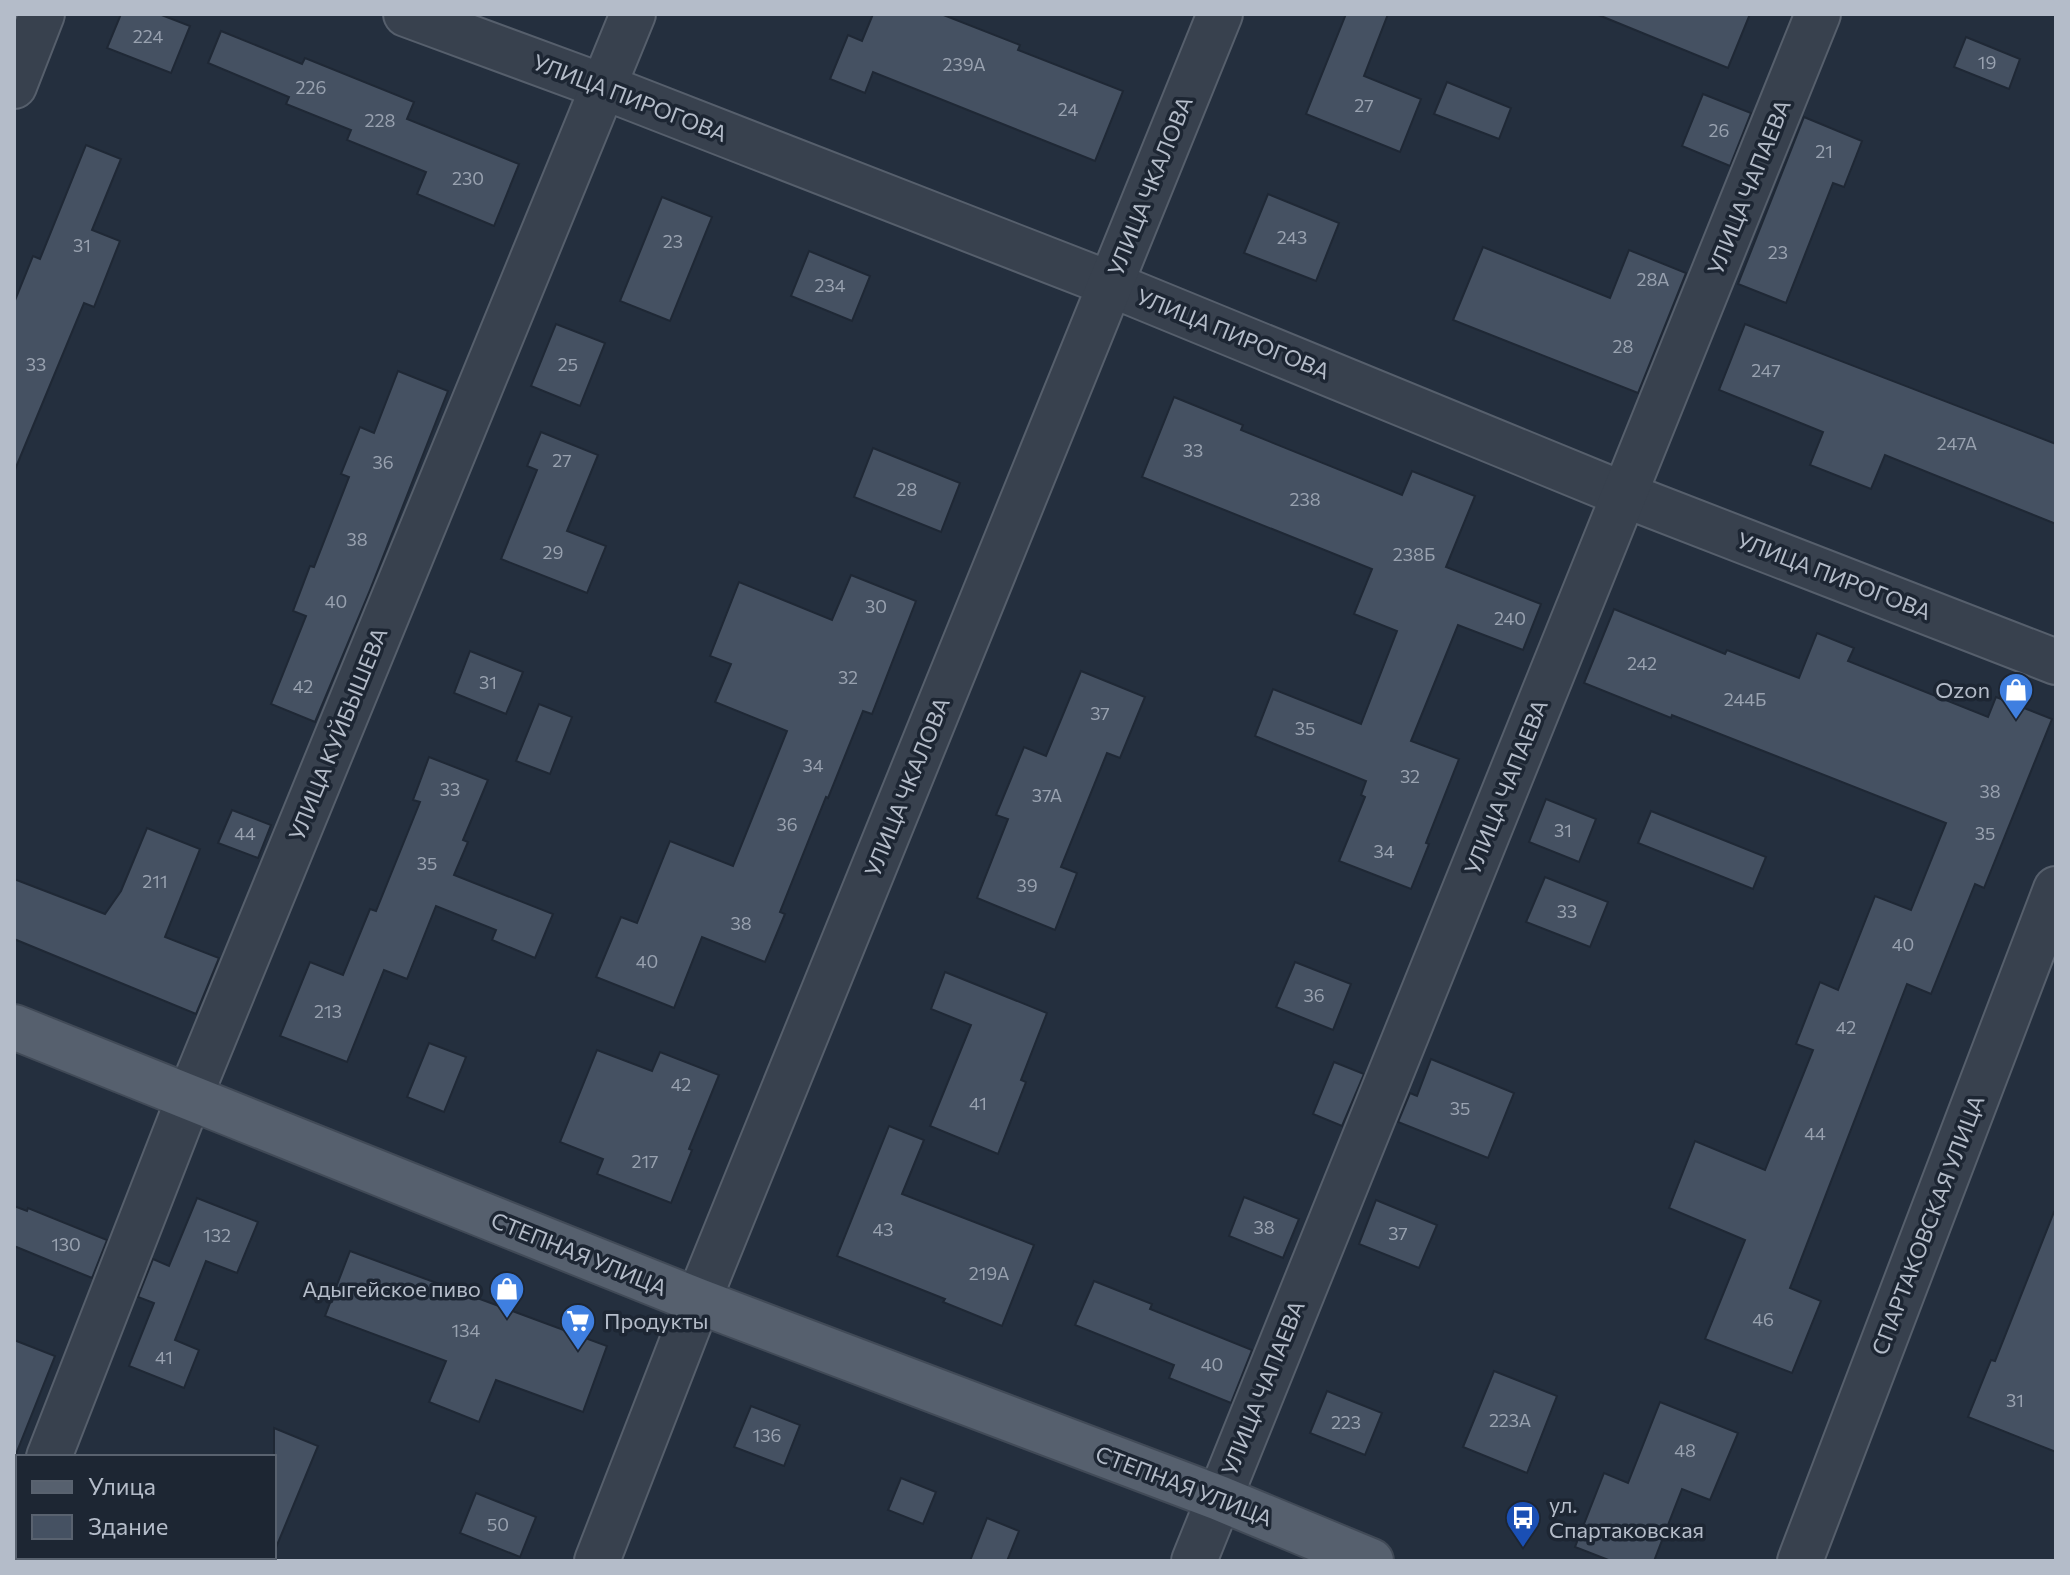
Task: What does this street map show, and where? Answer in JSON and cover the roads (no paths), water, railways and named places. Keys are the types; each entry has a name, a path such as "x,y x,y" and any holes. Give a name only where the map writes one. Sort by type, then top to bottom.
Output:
{"main road":[{"name":"СТЕПНАЯ УЛИЦА","path":"14,1027 698,1301 1219,1498 1371,1561"}],"street":[{"path":"14,86 42,14"},
{"name":"УЛИЦА ПИРОГОВА","path":"406,14 604,87 1110,284 1625,495 2056,662"},
{"name":"УЛИЦА КУЙБЫШЕВА","path":"50,1455 189,1098 633,14"},
{"name":"УЛИЦА ЧКАЛОВА","path":"597,1561 698,1301 1220,14"},
{"name":"УЛИЦА ЧАПАЕВА","path":"1194,1561 1818,14"},
{"name":"СПАРТАКОВСКАЯ УЛИЦА","path":"1800,1561 2056,889"}],"place":[{"name":"Ozon","path":"2016,721"},
{"name":"Адыгейское пиво","path":"507,1320"},
{"name":"Продукты","path":"578,1352"},
{"name":"ул. Спартаковская","path":"1523,1549"}]}
